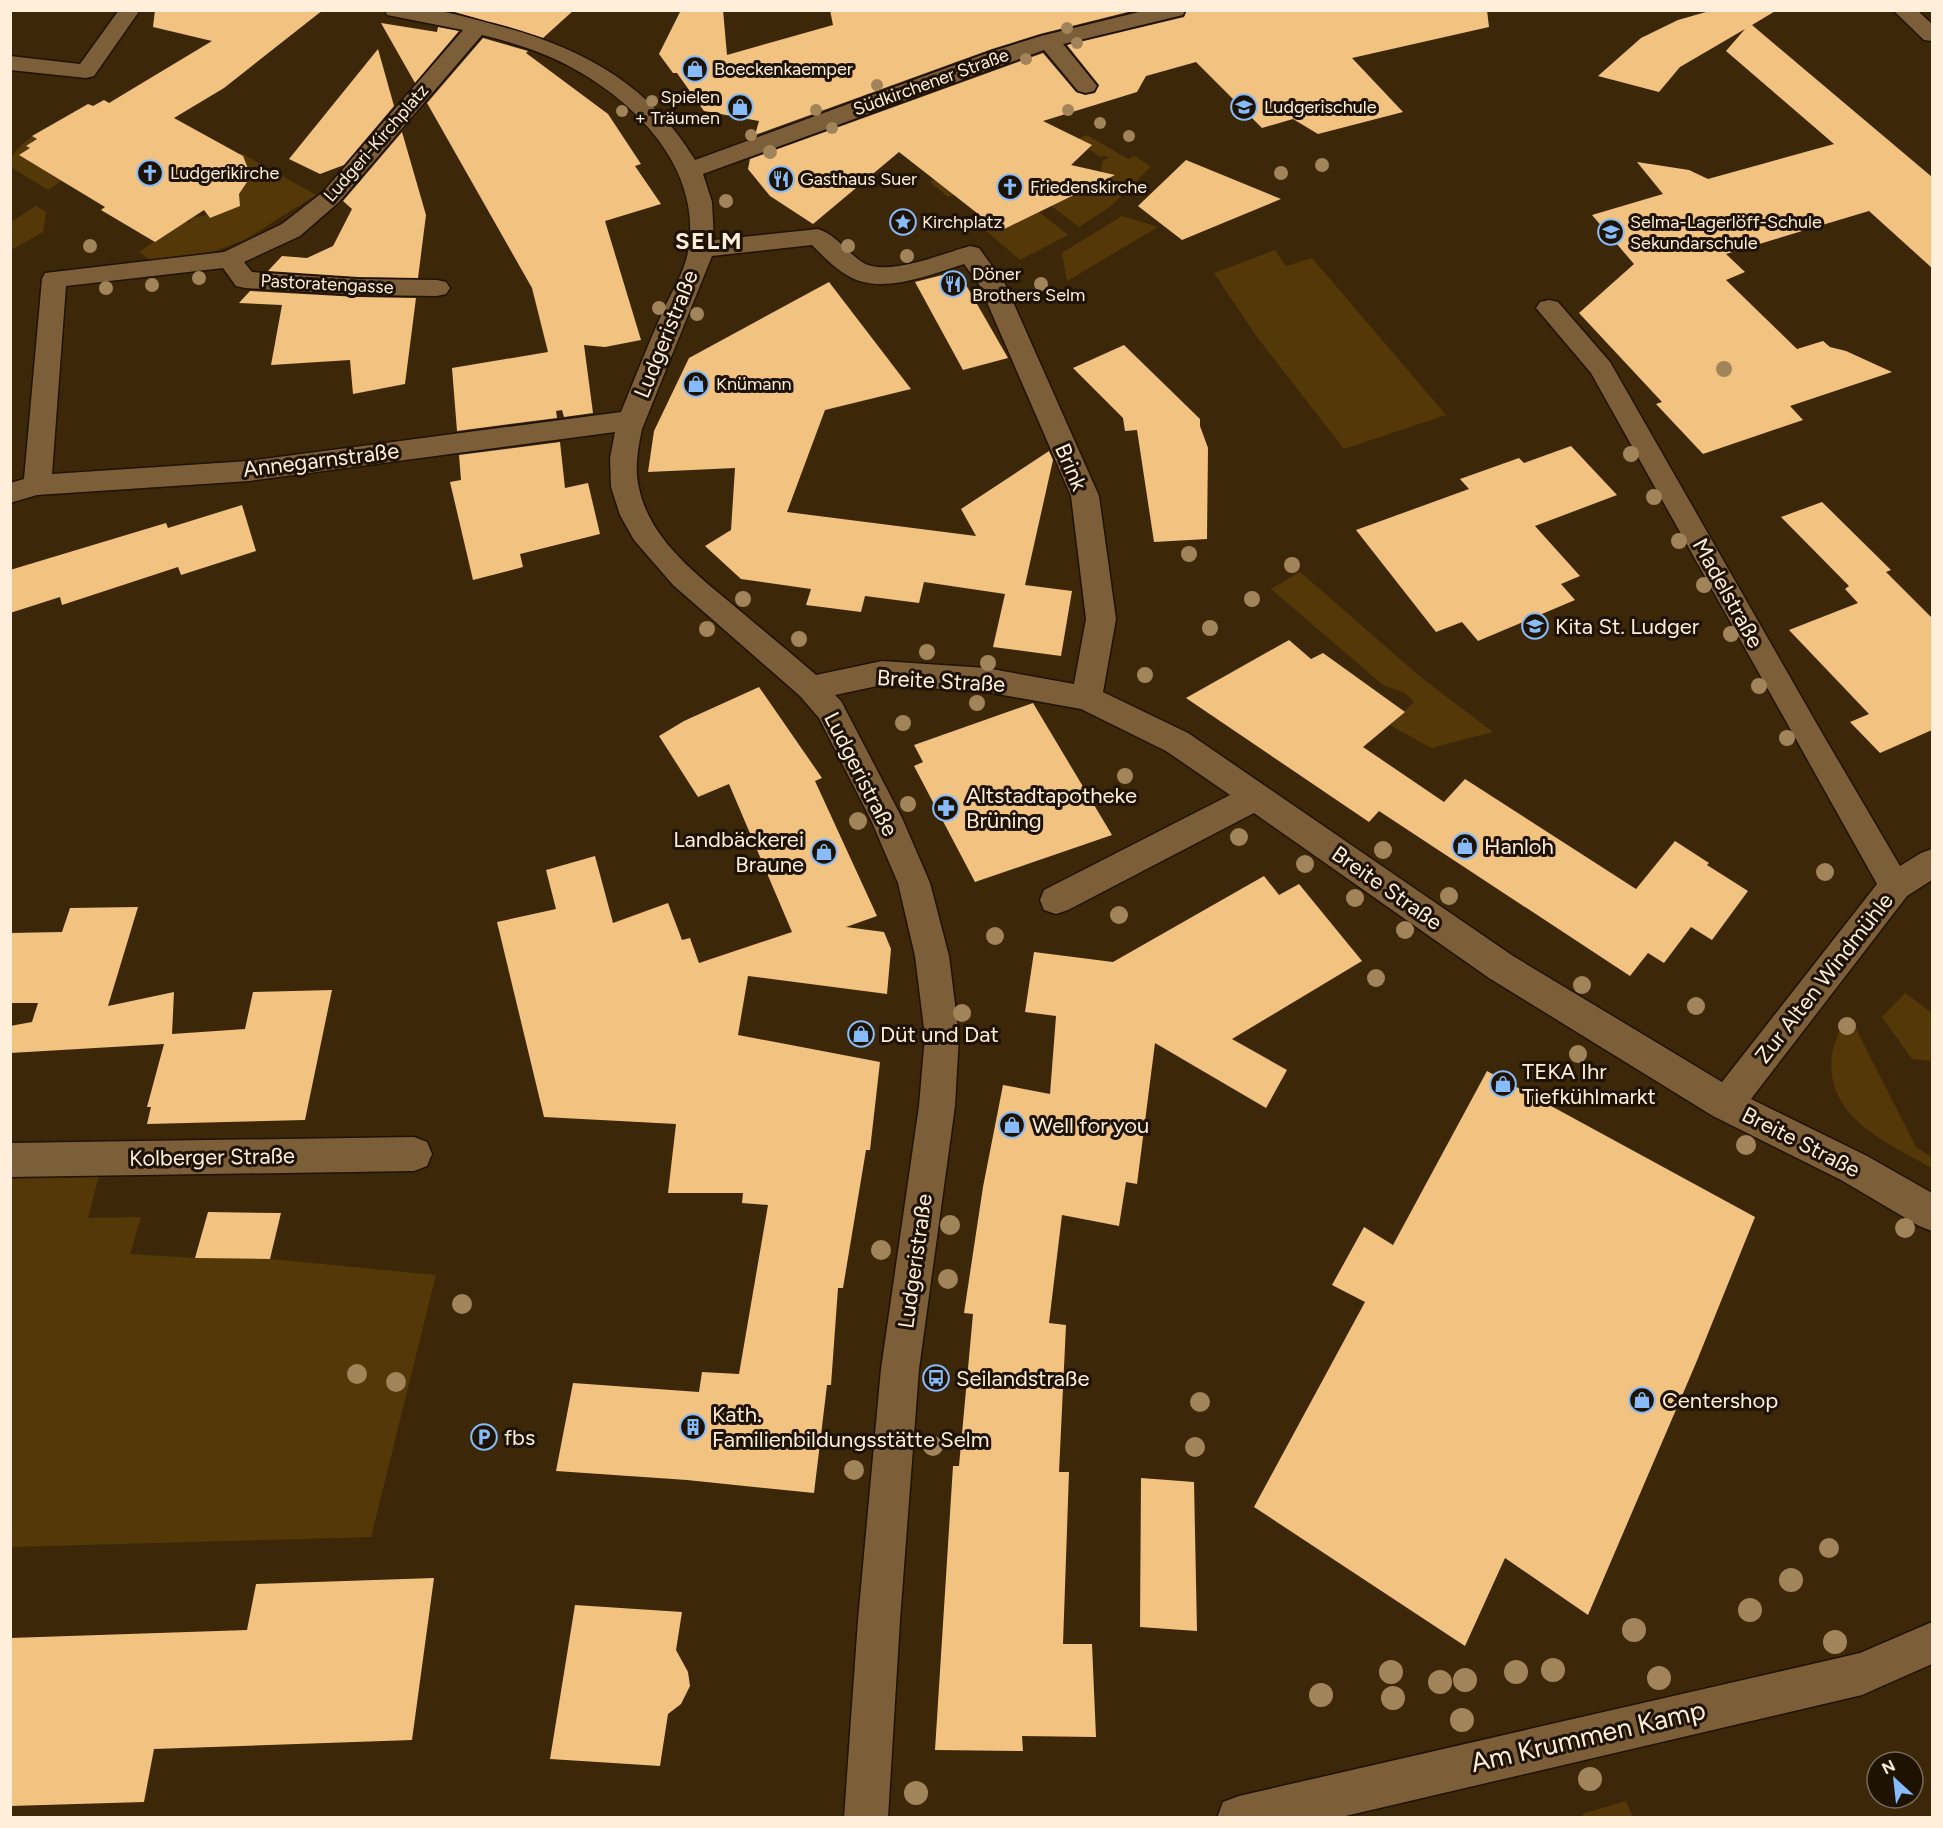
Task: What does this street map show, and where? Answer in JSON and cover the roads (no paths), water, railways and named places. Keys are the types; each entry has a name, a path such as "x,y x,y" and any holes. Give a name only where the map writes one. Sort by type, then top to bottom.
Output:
{"street":[{"path":"10,63 86,71 130,10"},
{"name":"Ludgeristraße","path":"395,10 478,26 555,50 589,66 625,90 657,121 691,170 699,192 701,249 631,420 626,441 626,495 642,532 666,563 811,688 830,710 886,818 914,883 932,956 942,1036 938,1106 900,1369 879,1620 866,1818"},
{"name":"Südkirchener Straße","path":"691,170 868,104 1049,41 1175,10"},
{"path":"1903,10 1932,35"},
{"name":"Ludgeri-Kirchplatz","path":"38,485 54,279 229,259 291,230 331,197 478,26"},
{"path":"1049,41 1086,86"},
{"name":"Brink","path":"701,249 818,237 833,253 866,274 902,274 970,254 992,284 1085,496 1101,619 1087,698"},
{"name":"Pastoratengasse","path":"229,259 245,280 358,287 437,288"},
{"name":"Madelstraße","path":"1549,309 1601,368 1811,742 1895,886"},
{"name":"Annegarnstraße","path":"10,493 38,485 249,471 631,420"},
{"name":"Breite Straße","path":"811,688 882,674 986,680 1087,698 1177,742 1502,967 1726,1104 1854,1168 1932,1213"},
{"path":"1056,900 1256,797"},
{"name":"Zur Alten Windmühle","path":"1726,1104 1895,886 1932,864"},
{"name":"Kolberger Straße","path":"10,1160 414,1154"},
{"name":"Am Krummen Kamp","path":"1239,1818 1862,1674 1932,1643"}],"place":[{"name":"Boeckenkaemper","path":"695,69"},
{"name":"Spielen + Träumen","path":"740,107"},
{"name":"Ludgerischule","path":"1244,107"},
{"name":"Ludgerikirche","path":"150,173"},
{"name":"Gasthaus Suer","path":"781,179"},
{"name":"Friedenskirche","path":"1010,187"},
{"name":"Kirchplatz","path":"903,222"},
{"name":"Selma-Lagerlöff-Schule Sekundarschule","path":"1611,232"},
{"name":"Döner Brothers Selm","path":"953,284"},
{"name":"Knümann","path":"696,384"},
{"name":"Kita St. Ludger","path":"1535,626"},
{"name":"Altstadtapotheke Brüning","path":"946,808"},
{"name":"Hanloh","path":"1465,846"},
{"name":"Landbäckerei Braune","path":"824,852"},
{"name":"Düt und Dat","path":"861,1034"},
{"name":"TEKA Ihr Tiefkühlmarkt","path":"1503,1084"},
{"name":"Well for you","path":"1012,1125"},
{"name":"Seilandstraße","path":"936,1378"},
{"name":"Centershop","path":"1642,1400"},
{"name":"Kath. Familienbildungsstätte Selm","path":"693,1427"},
{"name":"fbs","path":"484,1437"}],"district":[{"name":"SELM","path":"709,240"}]}
